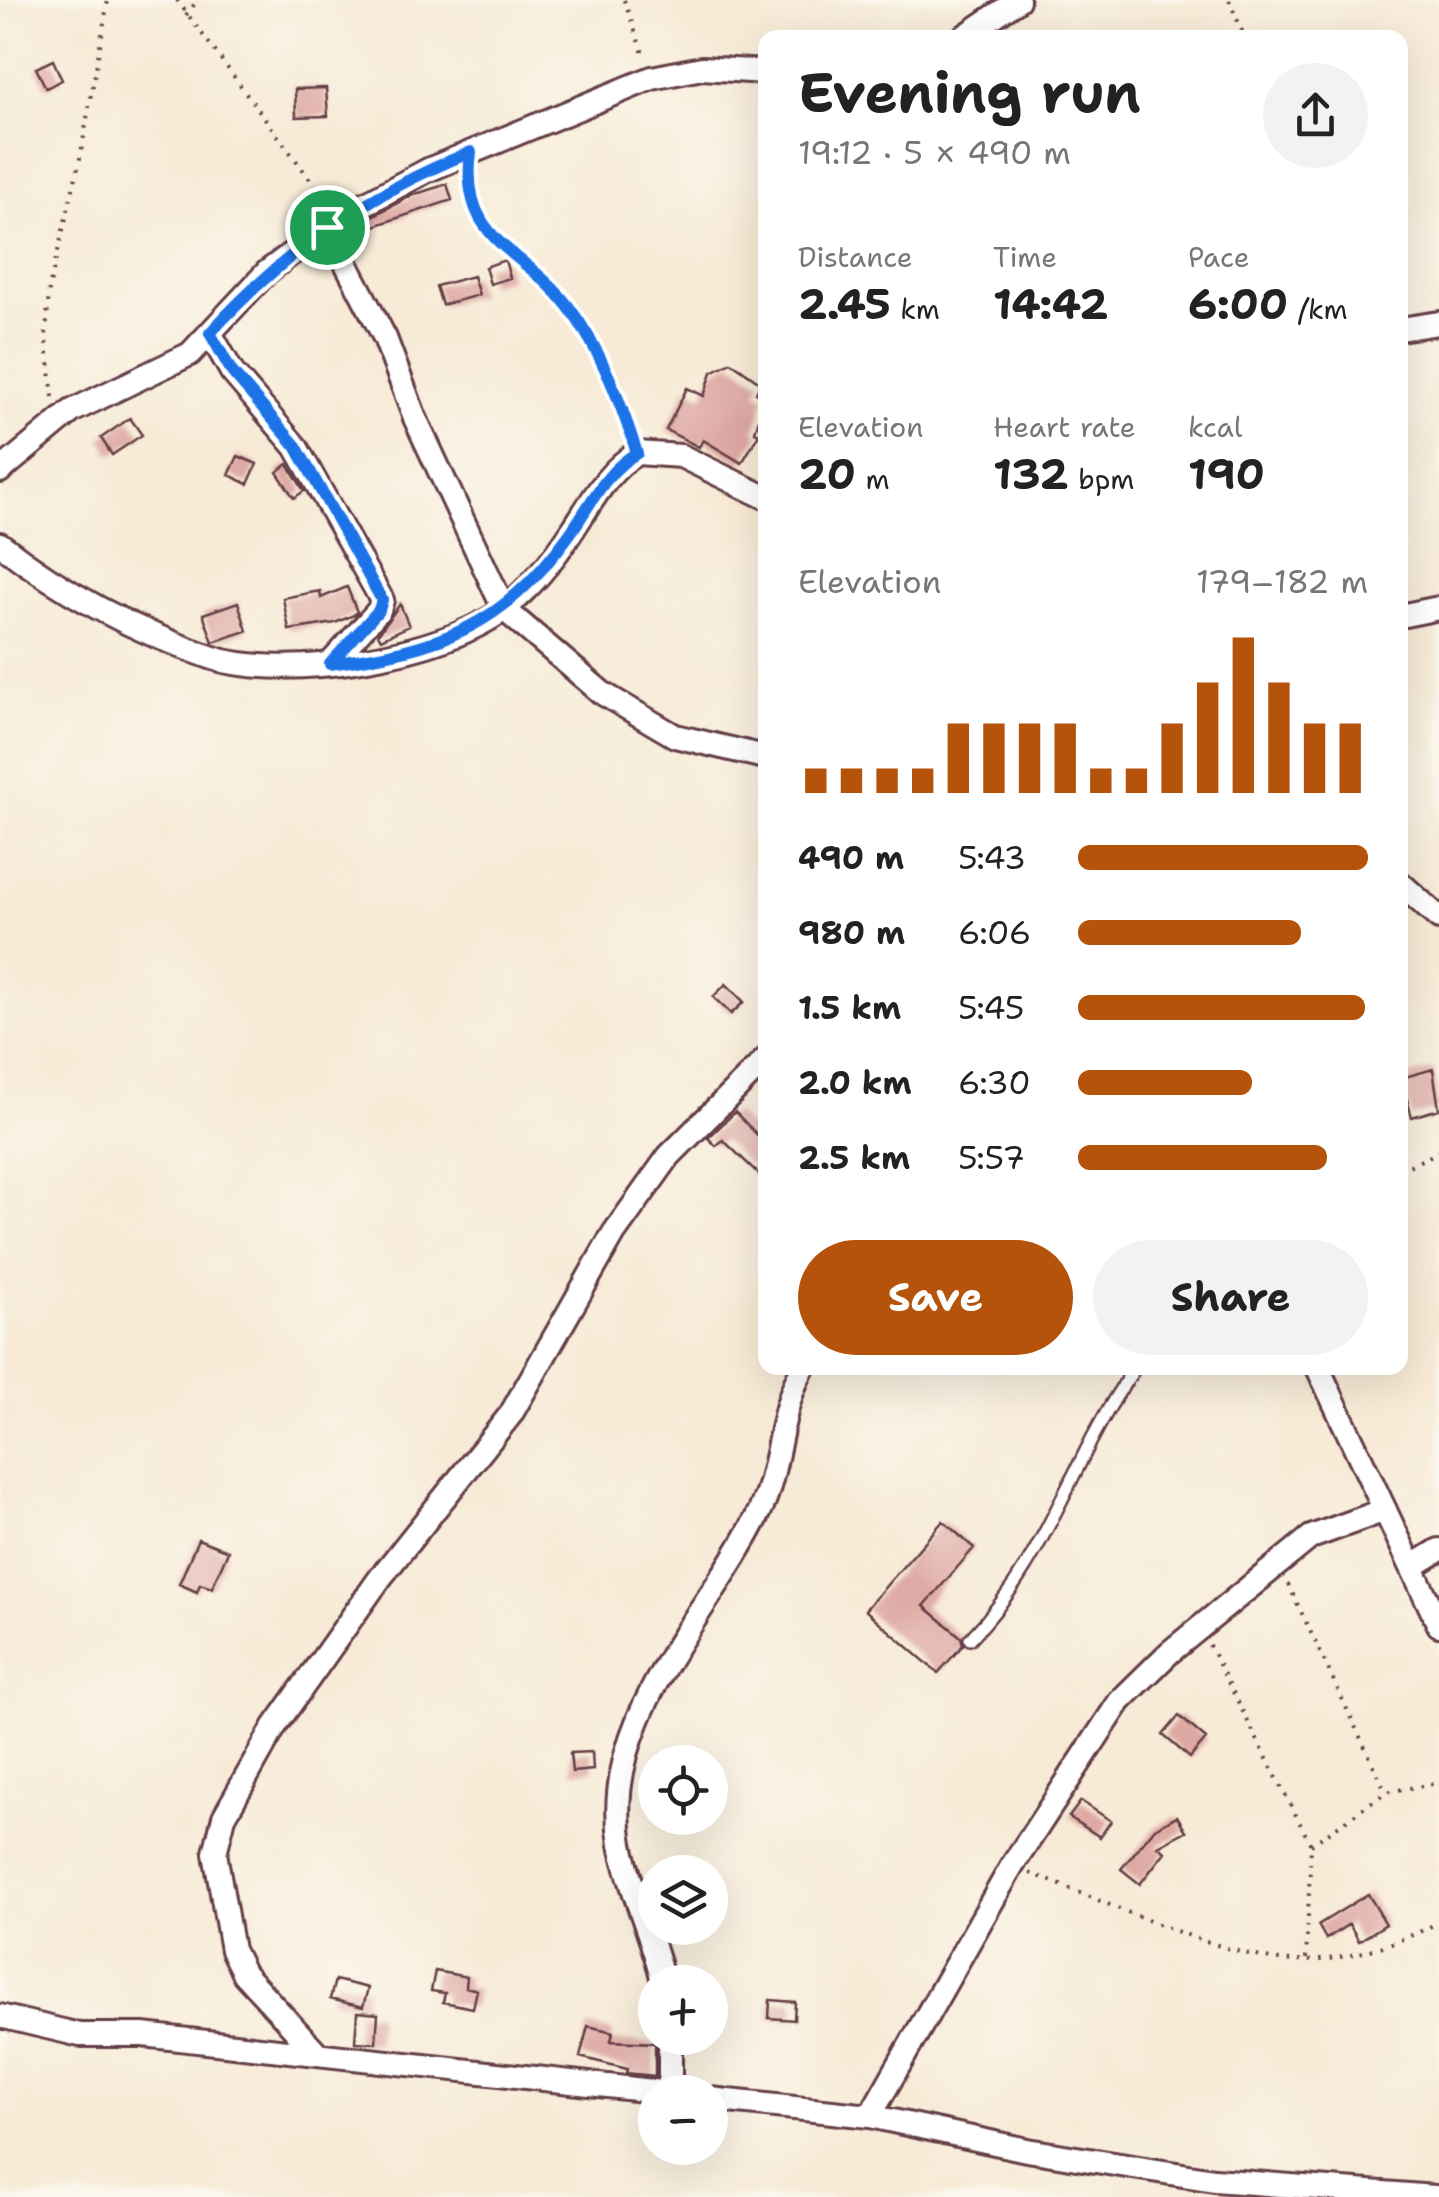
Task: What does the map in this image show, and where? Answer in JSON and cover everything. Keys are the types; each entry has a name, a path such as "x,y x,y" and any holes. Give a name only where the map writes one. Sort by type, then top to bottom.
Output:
{"street":[{"path":"974,30 1018,0"},
{"path":"0,471 56,422 94,398 174,364 210,333 267,272 333,222 471,152 652,78 702,68 758,72"},
{"path":"333,222 385,338 422,434 504,609 602,694 650,722 675,736 758,755"},
{"path":"1408,328 1439,323"},
{"path":"210,333 232,372 296,446 382,600 379,610 330,664"},
{"path":"0,544 89,604 216,659 259,665 330,664 397,654 440,642 504,609 552,558 614,471 637,453 681,456 758,494"},
{"path":"1408,614 1439,608"},
{"path":"1408,890 1439,918"},
{"path":"318,2054 244,1974 232,1950 216,1869 216,1839 224,1817 275,1726 380,1578 511,1414 614,1232 669,1156 758,1067"},
{"path":"658,1965 621,1843 618,1794 624,1756 653,1692 760,1510 801,1375"},
{"path":"1321,1375 1439,1625"},
{"path":"870,2116 1012,1866 1120,1701 1278,1562 1325,1530 1386,1510"},
{"path":"1414,1566 1439,1550"},
{"path":"0,2016 80,2036 143,2035 638,2089"},
{"path":"728,2101 870,2116 1028,2150 1196,2177 1434,2197"}],"lane":[{"path":"970,1640 1023,1578 1105,1410 1130,1375"}],"path":[{"path":"56,422 46,335 48,288 82,146 108,0"},
{"path":"177,0 333,222"},
{"path":"186,15 198,0"},
{"path":"624,0 652,78"},
{"path":"1229,0 1242,30"},
{"path":"471,152 466,186 474,208 488,230 567,304 592,339 618,393 637,453"},
{"path":"1408,1166 1439,1152"},
{"path":"1278,1562 1386,1792"},
{"path":"1200,1627 1311,1845 1306,1960"},
{"path":"1311,1845 1386,1792 1439,1784"},
{"path":"1012,1866 1263,1958 1306,1960 1405,1940 1439,1922"}],"building":[{"path":"53,60 62,80 46,88 36,68"},
{"path":"326,88 328,116 296,117 295,89"},
{"path":"447,184 452,200 350,234 348,229 413,195"},
{"path":"505,260 510,278 490,284 485,267"},
{"path":"473,276 479,295 442,305 436,286"},
{"path":"731,362 758,381 758,436 742,463 703,440 699,447 666,430 687,388 704,396 712,372"},
{"path":"130,418 142,435 112,455 101,438"},
{"path":"238,456 257,464 248,484 229,475"},
{"path":"288,464 304,491 294,498 277,472"},
{"path":"347,587 357,612 354,615 335,623 289,630 283,598 320,591 321,598"},
{"path":"238,602 247,631 213,642 203,614"},
{"path":"400,604 409,626 381,639 378,634"},
{"path":"726,984 744,1002 731,1014 713,997"},
{"path":"1433,1069 1439,1109 1412,1117 1408,1076"},
{"path":"735,1112 758,1136 758,1173 723,1140 716,1146 708,1138"},
{"path":"943,1521 974,1548 924,1606 961,1637 963,1645 938,1673 865,1610"},
{"path":"198,1539 228,1551 212,1588 200,1584 197,1592 179,1584"},
{"path":"1179,1716 1206,1739 1190,1758 1163,1735"},
{"path":"592,1752 593,1770 572,1772 570,1753"},
{"path":"1081,1801 1111,1821 1100,1837 1069,1817"},
{"path":"1177,1816 1186,1831 1158,1846 1165,1852 1140,1884 1121,1869 1155,1828"},
{"path":"1368,1894 1386,1924 1359,1941 1349,1924 1326,1939 1318,1925"},
{"path":"435,1971 467,1977 466,1987 477,1990 473,2008 443,2002 445,1993 431,1991"},
{"path":"335,1980 368,1988 363,2007 330,1999"},
{"path":"770,2000 795,2002 794,2020 769,2018"},
{"path":"357,2012 378,2014 376,2043 355,2042"},
{"path":"588,2026 613,2032 611,2041 638,2042 638,2055 655,2055 655,2075 626,2073 627,2069 580,2057"}],"route":[{"path":"471,152 466,186 474,208 488,230 567,304 592,339 618,393 637,453 614,471 552,558 504,609 440,642 397,654 330,664 379,610 382,600 358,564 318,480 296,446 232,372 210,333 267,272 327,227 428,170 471,152"}]}
